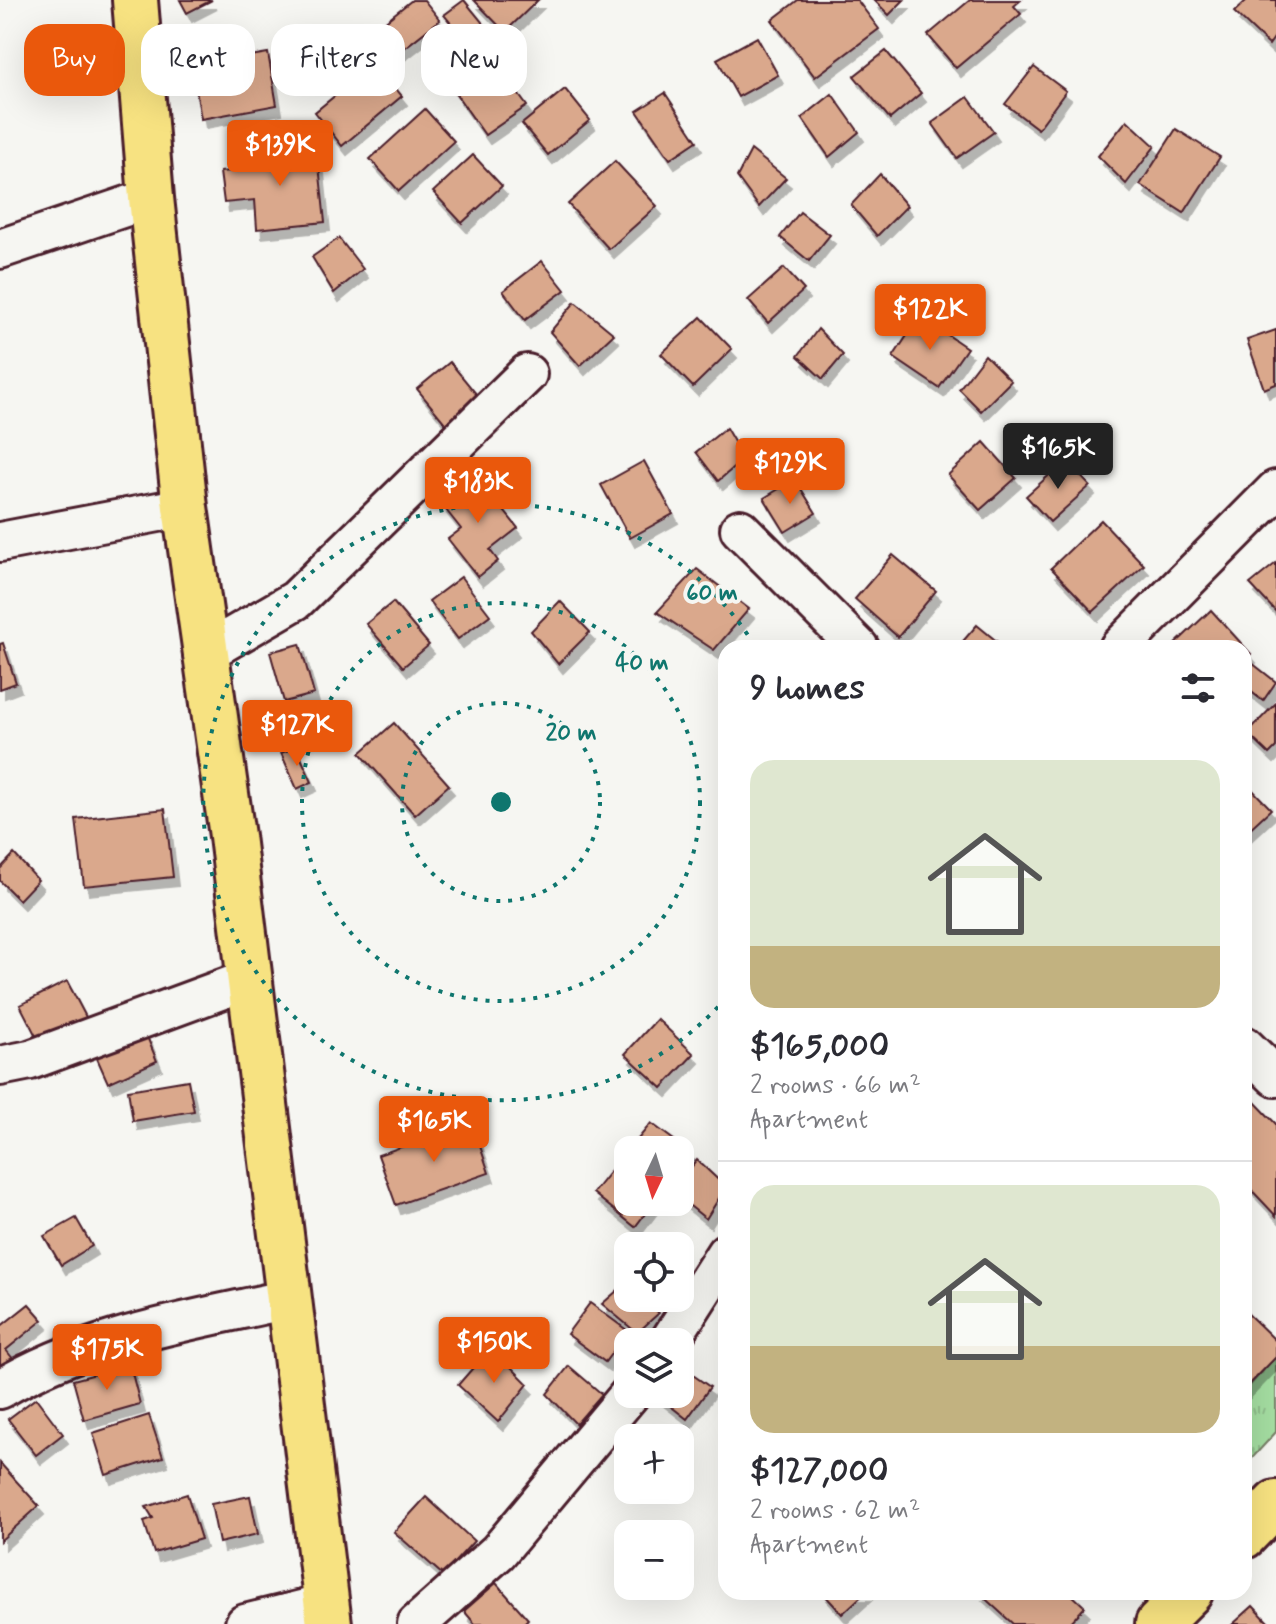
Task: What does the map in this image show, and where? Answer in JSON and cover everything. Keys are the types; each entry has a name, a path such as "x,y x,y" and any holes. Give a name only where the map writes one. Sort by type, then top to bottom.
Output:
{"main road":[{"path":"135,0 151,198 185,507 250,979 328,1614"},
{"path":"1252,1528 1276,1503"},
{"path":"1158,1624 1182,1600"}],"street":[{"path":"0,249 151,198"},
{"path":"203,654 296,600 527,374"},
{"path":"1127,640 1276,490"},
{"path":"0,542 185,507"},
{"path":"740,529 851,640"},
{"path":"0,1066 30,1060 250,979"},
{"path":"1252,1054 1276,1077"},
{"path":"678,1328 718,1265"},
{"path":"0,1389 37,1367 110,1339 289,1299"},
{"path":"417,1624 498,1552 618,1408"},
{"path":"245,1624 328,1614"}],"green space":[{"path":"1276,1356 1276,1432 1252,1458 1252,1383"}],"building":[{"path":"180,0 212,0 187,13"},
{"path":"412,0 424,0 440,20 435,24 421,24 421,35 405,47 405,24 382,24"},
{"path":"464,0 484,24 451,24 444,15"},
{"path":"474,0 538,0 513,24 497,24"},
{"path":"798,0 857,0 879,29 815,77 772,20"},
{"path":"874,0 904,0 889,15"},
{"path":"970,0 1021,0 1014,6 1021,14 956,68 928,35"},
{"path":"1247,0 1276,0 1276,35 1269,45 1234,12"},
{"path":"757,37 778,75 738,97 717,59"},
{"path":"886,51 921,93 890,119 854,76"},
{"path":"268,53 271,96 275,96 277,105 201,119 197,96 255,96 255,55"},
{"path":"1034,67 1066,91 1038,129 1005,104"},
{"path":"565,89 590,120 548,155 522,124"},
{"path":"665,93 697,141 670,159 637,111"},
{"path":"832,94 859,132 829,157 802,118"},
{"path":"335,96 402,96 342,146 315,112"},
{"path":"457,96 520,96 527,106 485,135"},
{"path":"968,97 994,132 957,158 932,123"},
{"path":"425,109 454,141 399,191 370,159"},
{"path":"1127,120 1155,146 1126,184 1098,156"},
{"path":"1176,129 1220,157 1184,213 1140,185"},
{"path":"317,146 325,222 257,229 255,200 224,203 220,172 263,168 261,152"},
{"path":"751,150 786,178 759,207 737,177"},
{"path":"473,155 502,186 462,223 433,192"},
{"path":"615,161 657,206 609,249 568,204"},
{"path":"880,174 907,206 877,236 851,205"},
{"path":"800,212 830,235 809,261 780,237"},
{"path":"339,238 363,269 334,293 312,257"},
{"path":"542,261 565,290 525,320 503,291"},
{"path":"784,268 804,290 768,323 748,300"},
{"path":"575,302 614,334 580,366 550,332"},
{"path":"920,316 967,348 939,388 893,357"},
{"path":"701,317 732,349 693,387 661,354"},
{"path":"818,329 843,355 823,379 798,356"},
{"path":"1276,330 1276,384 1264,389 1247,340"},
{"path":"985,355 1011,381 981,411 959,389"},
{"path":"450,362 482,401 449,428 417,389"},
{"path":"726,428 744,459 718,481 696,452"},
{"path":"984,442 1016,478 980,510 948,475"},
{"path":"1066,460 1090,486 1050,522 1026,496"},
{"path":"644,461 673,514 630,538 601,485"},
{"path":"477,477 518,528 490,550 498,561 478,577 448,539 461,529 442,505"},
{"path":"795,479 816,513 785,532 764,498"},
{"path":"1101,520 1144,565 1093,612 1051,568"},
{"path":"893,555 936,591 898,637 855,599"},
{"path":"1276,563 1276,612 1250,584"},
{"path":"697,569 749,609 723,640 718,640 714,650 657,612"},
{"path":"461,577 490,615 458,639 429,601"},
{"path":"560,601 590,632 558,664 531,631"},
{"path":"393,602 429,645 403,667 366,624"},
{"path":"1211,610 1238,640 1179,640"},
{"path":"977,625 995,640 964,640"},
{"path":"3,643 16,683 0,689 0,644"},
{"path":"300,644 314,694 284,702 270,652"},
{"path":"1252,663 1276,682 1263,701 1252,692"},
{"path":"1276,703 1276,747 1269,754 1252,738 1252,728"},
{"path":"394,723 449,785 415,815 360,753"},
{"path":"296,747 312,782 297,789 281,753"},
{"path":"1252,789 1271,809 1252,827"},
{"path":"165,809 173,877 84,886 76,819"},
{"path":"14,854 38,880 19,900 0,881 0,869"},
{"path":"67,981 87,1019 40,1044 20,1005"},
{"path":"657,1019 694,1054 662,1088 625,1054"},
{"path":"146,1034 157,1061 108,1083 96,1056"},
{"path":"188,1080 194,1111 133,1121 128,1090"},
{"path":"1252,1099 1276,1124 1276,1216 1252,1190"},
{"path":"472,1122 489,1173 396,1205 378,1155"},
{"path":"651,1123 668,1136 640,1136"},
{"path":"697,1160 718,1180 718,1200 706,1219 694,1209 694,1164"},
{"path":"614,1167 614,1210 593,1193"},
{"path":"621,1216 643,1216 635,1227"},
{"path":"76,1218 92,1246 61,1265 44,1236"},
{"path":"614,1294 614,1312 659,1313 642,1328 631,1328 602,1304"},
{"path":"590,1303 624,1328 614,1328 614,1350 605,1362 567,1334"},
{"path":"29,1304 43,1320 6,1350 18,1365 0,1380 0,1327"},
{"path":"1252,1318 1276,1341 1276,1357 1252,1382"},
{"path":"491,1347 528,1384 498,1422 458,1385"},
{"path":"130,1365 140,1404 84,1420 73,1380"},
{"path":"569,1366 602,1394 576,1424 547,1394"},
{"path":"694,1376 710,1387 687,1419 673,1408 694,1408"},
{"path":"36,1398 63,1434 36,1455 8,1419"},
{"path":"149,1415 163,1457 106,1475 93,1433"},
{"path":"0,1463 39,1506 0,1541"},
{"path":"187,1494 201,1539 154,1553 144,1521 153,1518 146,1507"},
{"path":"250,1496 258,1534 219,1543 211,1504"},
{"path":"426,1497 474,1541 443,1575 394,1532"},
{"path":"496,1583 528,1619 523,1624 475,1624 464,1611"},
{"path":"829,1600 857,1600 842,1614"},
{"path":"987,1600 1078,1600 1085,1607 1069,1624 1013,1624"},
{"path":"1253,1606 1270,1624 1233,1624"}]}
